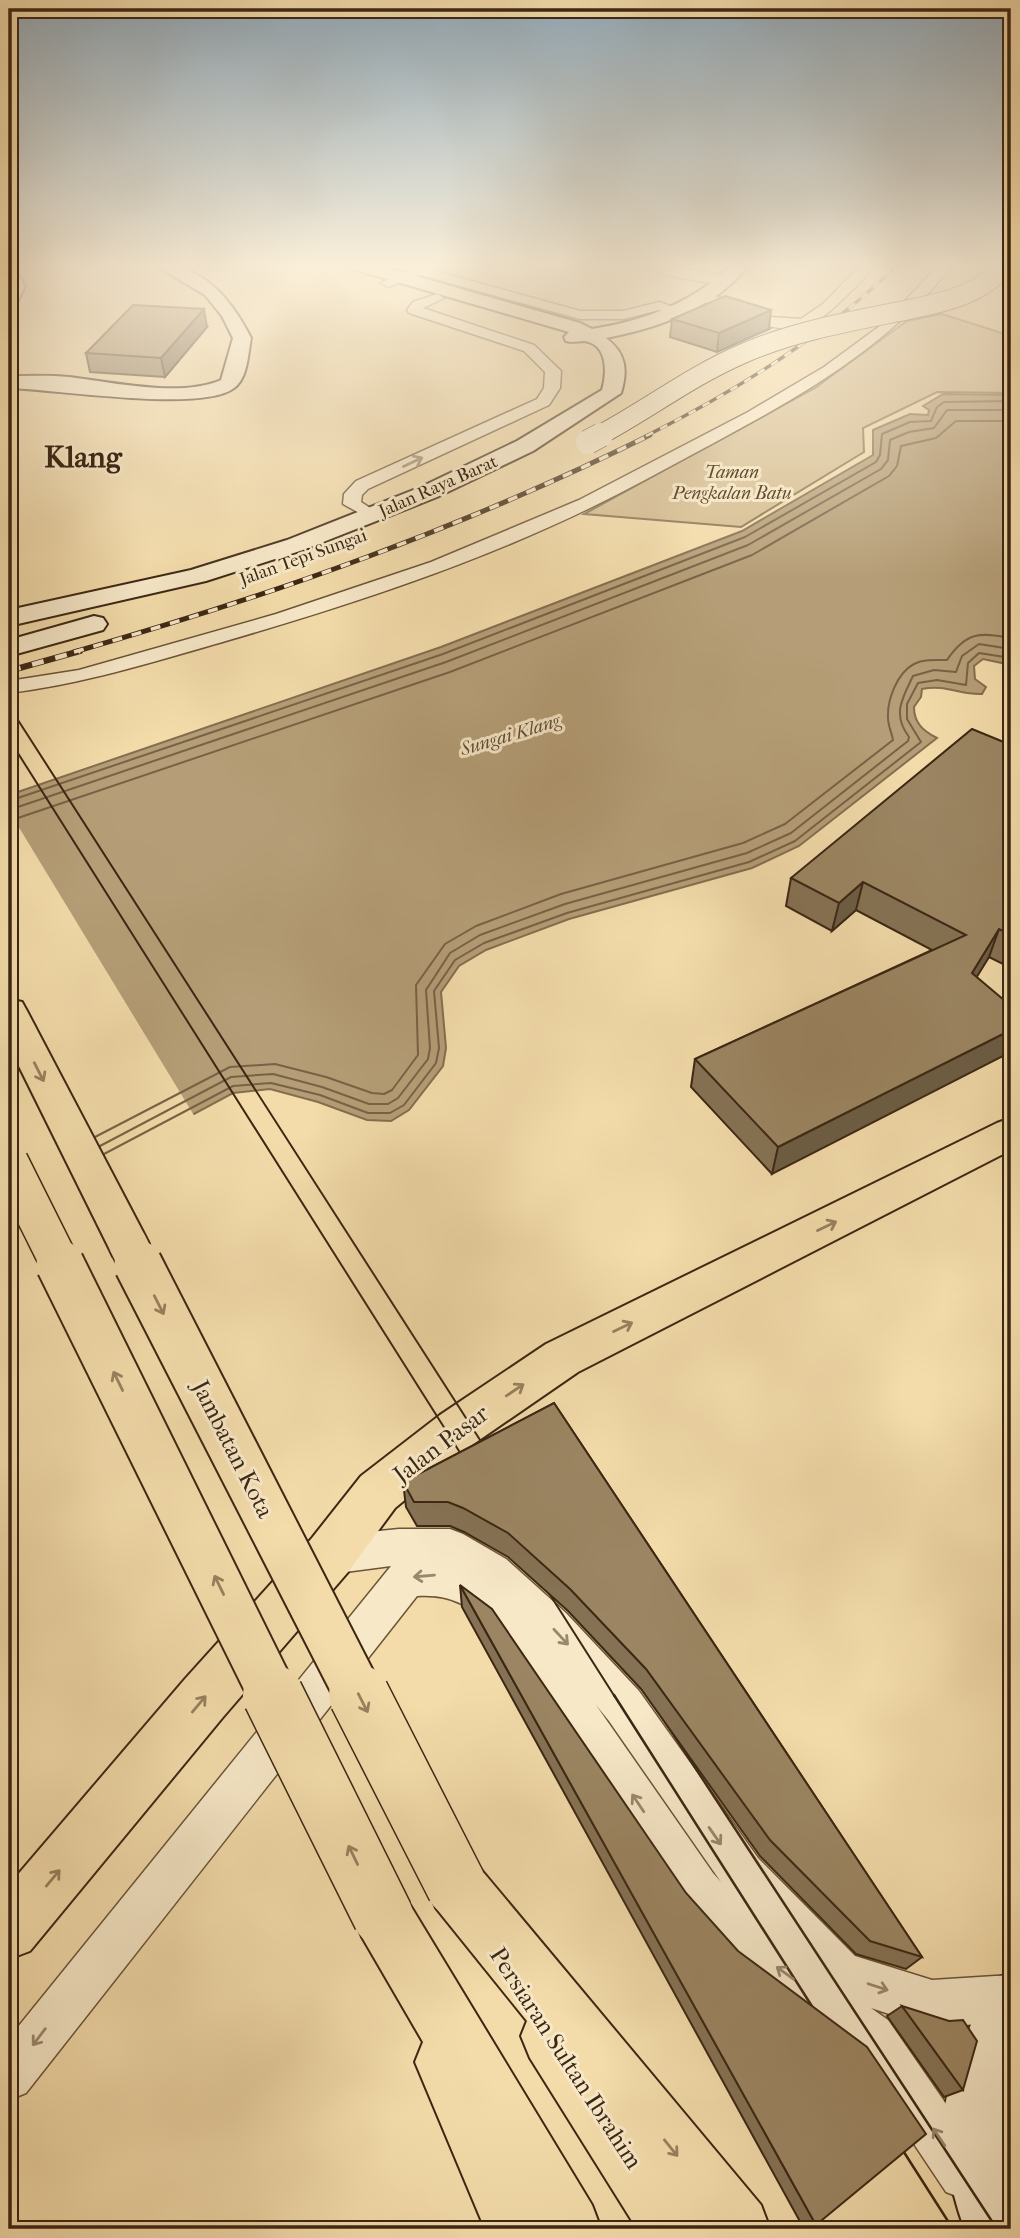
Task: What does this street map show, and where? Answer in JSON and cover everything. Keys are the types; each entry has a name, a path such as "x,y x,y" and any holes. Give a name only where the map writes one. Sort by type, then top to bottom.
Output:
{"highway":[{"name":"Jambatan Kota","path":"9,1011 457,1887"},
{"name":"Jalan Pasar","path":"9,1930 204,1698 330,1555 378,1492 456,1430 562,1358 1011,1133"},
{"path":"9,1162 383,1916 518,2229"},
{"name":"Persiaran Sultan Ibrahim","path":"457,1887 675,2229"},
{"path":"457,1887 737,2229"},
{"path":"383,1916 568,2229"}],"main road":[{"path":"9,382 190,393 215,390 231,380 234,368"},
{"name":"Jalan Raya Barat","path":"577,415 598,383 599,368"},
{"name":"Jalan Raya Barat","path":"9,618 197,576 295,545 372,515 525,446 577,415 611,393 617,368"},
{"path":"578,446 627,422 717,368"},
{"name":"Jalan Tepi Sungai","path":"9,648 246,578 328,550 536,466"},
{"path":"997,2221 973,2127 987,2065 1011,2001"}],"street":[{"path":"372,515 352,505 353,494 362,485 543,402 552,388 552,368"},
{"path":"9,687 81,676 283,618 438,566 585,504 754,415 831,368"},
{"path":"330,1555 399,1547 450,1547 492,1572 552,1627 624,1706 742,1874 841,1975 932,2004 1011,2001"},
{"path":"9,2076 407,1577 435,1575 475,1586 509,1615 696,1889 747,1945 872,2037 997,2221"}],"green space":[{"name":"Taman Pengkalan Batu","path":"842,368 1011,368 1011,393 937,392 863,428 864,452 741,527 584,514 815,388"}],"water":[{"name":"Sungai Klang","path":"943,394 1011,395 1011,665 983,659 974,666 975,679 986,687 982,694 938,688 922,689 921,697 914,707 916,718 924,729 937,738 799,846 752,868 569,919 486,950 459,966 441,992 446,1048 443,1066 409,1110 391,1121 367,1120 318,1102 270,1089 233,1093 9,1213 9,795 441,647 742,531 873,455 873,430 910,414 928,415 929,410 923,406"}],"pier":[{"path":"9,811 195,1117 9,1217"}],"building":[{"path":"972,729 1011,745 1011,935 999,929 972,973 1011,1006 1011,1030 778,1147 695,1059 966,935 863,882 839,903 791,878"},
{"path":"554,1403 922,1957 870,1941 770,1840 646,1669 570,1589 508,1533 448,1502 414,1502 403,1482"},
{"path":"460,1585 492,1609 686,1893 738,1951 867,2047 926,2134 816,2225"},
{"path":"902,2006 949,2021 963,2020 977,2041 963,2090"}],"tram line":[{"path":"9,706 491,1457"},
{"path":"9,739 471,1470"},
{"path":"540,1579 615,1697"},
{"path":"614,1695 822,2022"},
{"path":"662,1717 997,2229"},
{"path":"893,2135 953,2229"}],"railway":[{"path":"646,436 766,368"},
{"path":"74,652 222,607 367,557 509,500 650,435"},
{"path":"9,671 80,651"}],"district":[{"name":"Klang","path":"83,457"}]}
